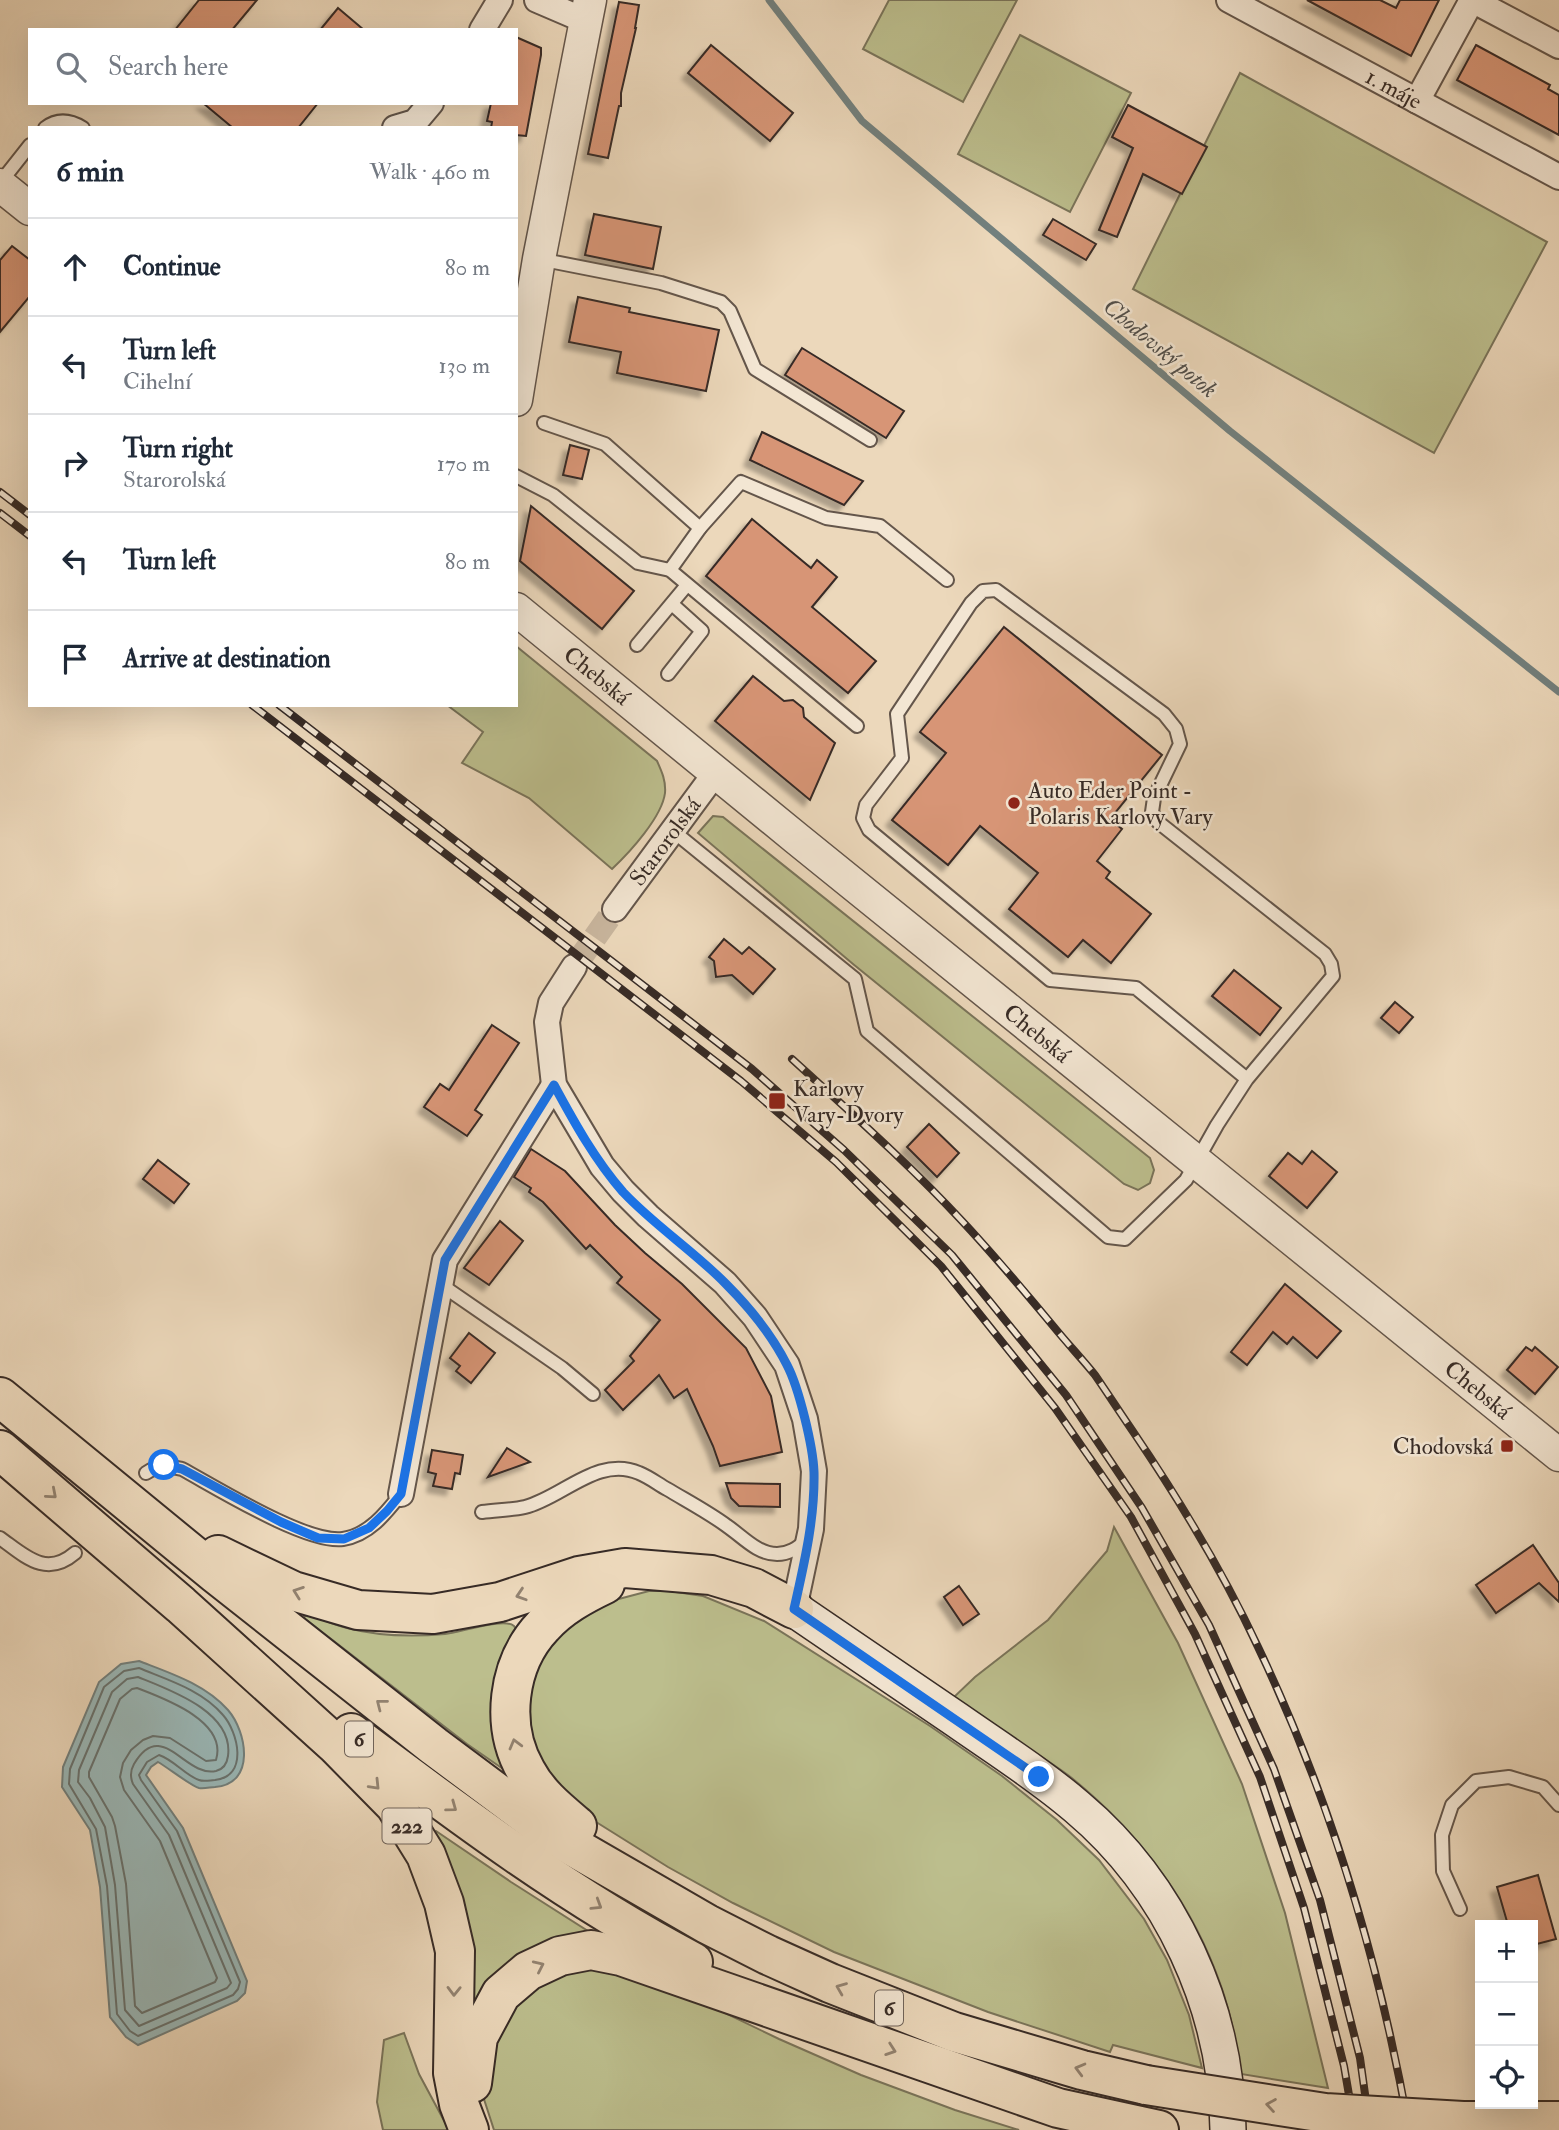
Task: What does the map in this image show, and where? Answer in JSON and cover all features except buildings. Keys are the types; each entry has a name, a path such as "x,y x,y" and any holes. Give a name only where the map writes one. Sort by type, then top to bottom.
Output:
{"highway":[{"name":"6","path":"0,1398 140,1490 227,1583 445,1754 554,1835 648,1891 768,1955 892,2009 1018,2052 1146,2085 1325,2113 1463,2121 1559,2121"},
{"name":"6","path":"0,1450 181,1605 390,1763 539,1870 664,1947 803,2020 1058,2108 1145,2127"},
{"path":"140,1490 225,1560 293,1591 358,1610 433,1614 500,1602 579,1576 625,1568 685,1572 733,1580 794,1609"},
{"path":"648,1891 549,1802 536,1787 517,1754 510,1715 514,1677 520,1660 540,1628 585,1593 612,1581 659,1571"},
{"name":"222","path":"181,1605 395,1805 426,1855 444,1903 455,1951 453,2073 459,2104 469,2130"},
{"path":"478,2130 473,2113 472,2074 478,2037 501,1994 528,1971 560,1956 591,1950 621,1956 803,2020"}],"main road":[{"path":"794,1609 1039,1777 1078,1808 1128,1858 1171,1920 1205,1994 1224,2074 1228,2130"}],"street":[{"path":"483,28 500,0"},
{"path":"518,388 539,258 588,11 537,0"},
{"name":"1. máje","path":"1229,0 1559,177"},
{"path":"1417,101 1472,0 1559,46"},
{"path":"408,126 429,105"},
{"path":"0,184 28,207"},
{"path":"518,289 551,194"},
{"name":"Chebská","path":"518,611 1559,1455"},
{"name":"Starorolská","path":"615,909 716,772"},
{"path":"574,967 551,1003 547,1022 554,1085 602,1166 648,1216 725,1283 755,1317 787,1365 805,1419 814,1471 809,1539 794,1609"},
{"path":"401,1494 445,1260 554,1085"}],"lane":[{"path":"47,126 52,122 67,120 79,126"},
{"path":"0,184 28,148"},
{"path":"539,258 661,283 721,302 730,311 755,369 870,440"},
{"path":"544,423 605,444 700,528"},
{"path":"518,477 554,495 639,563 670,570 857,726"},
{"path":"670,570 700,528 741,482 826,518 880,526 947,580"},
{"path":"637,645 688,585"},
{"path":"673,831 855,979 867,1031 1108,1237 1125,1239 1186,1180 1247,1079 1333,976 1331,964 1325,954 1158,822 1152,812 1154,798 1180,744 1176,729 1164,714 996,590 983,591 971,603 897,714 902,758 866,805 863,818 869,830 1050,981 1136,988 1247,1079"},
{"path":"668,674 702,631 672,604"},
{"path":"440,1284 562,1368 593,1394"},
{"path":"140,1490 153,1469 164,1465 182,1469 281,1522 318,1538 344,1539 369,1528 401,1494"},
{"path":"482,1511 525,1507 548,1498 571,1484 615,1469 638,1472 767,1553 791,1552 809,1539"},
{"path":"0,1538 25,1558 50,1565 64,1562 75,1553"},
{"path":"1460,1909 1443,1871 1442,1835 1452,1805 1476,1781 1509,1777 1543,1787 1559,1805"}],"green space":[{"path":"889,0 1017,0 963,102 863,49"},
{"path":"1020,35 1131,93 1070,212 958,154"},
{"path":"1240,73 1547,242 1434,453 1133,289"},
{"path":"518,648 657,761 665,784 663,802 644,834 612,869 529,798 462,763 483,732 450,707 518,707"},
{"path":"713,816 723,817 1150,1158 1154,1170 1150,1183 1138,1190 1124,1184 853,964 698,833"},
{"path":"1114,1527 1178,1643 1242,1784 1285,1913 1328,2088 1241,2074 1228,2007 1209,1956 1179,1899 1142,1847 1073,1779 954,1697 975,1677 1048,1620 1107,1551"},
{"path":"649,1591 703,1596 764,1621 930,1726 1002,1776 1057,1820 1099,1860 1144,1919 1167,1960 1189,2015 1202,2068 1113,2045 1110,2052 988,2012 834,1952 733,1903 668,1867 577,1810 552,1785 530,1739 528,1705 533,1676 549,1644 596,1605"},
{"path":"306,1614 347,1628 396,1635 445,1634 501,1623 514,1626 518,1636 506,1771 304,1618"},
{"path":"436,1831 591,1933 521,1956 499,1970 472,2005 433,1834"},
{"path":"618,1966 861,2075 955,2110 1019,2130 494,2130 482,2093 499,2019 549,1973"},
{"path":"404,2033 419,2074 449,2130 383,2130 377,2102 384,2040"}],"water":[{"path":"139,1661 187,1680 209,1693 228,1710 240,1731 244,1756 242,1767 237,1777 228,1784 199,1788 158,1762 146,1775 183,1828 247,1981 245,1993 237,2001 138,2045 126,2037 110,2017 100,1887 90,1830 62,1787 63,1767 99,1682 121,1664"}],"waterway":[{"name":"Chodovský potok","path":"769,0 862,121 1230,431 1559,692"}],"tunnel":[{"path":"574,967 615,909"}],"railway":[{"path":"0,492 28,513"},
{"path":"0,513 28,534"},
{"path":"255,707 741,1081 836,1162 941,1266 1055,1408 1131,1517 1195,1634 1260,1777 1304,1908 1344,2066 1355,2130"},
{"path":"282,707 752,1069 844,1150 952,1255 1066,1395 1142,1508 1209,1625 1274,1769 1320,1900 1360,2058 1370,2130"},
{"path":"792,1059 921,1179 1020,1287 1095,1375 1200,1537 1230,1591 1284,1704 1330,1823 1350,1883 1383,2006 1409,2130"}],"place":[{"name":"Auto Eder Point - Polaris Karlovy Vary","path":"1014,803"},
{"name":"Karlovy Vary-Dvory","path":"777,1101"},
{"name":"Chodovská","path":"1507,1446"}],"route":[{"path":"164,1465 182,1469 281,1522 318,1538 344,1539 369,1528 387,1511 401,1494 445,1260 554,1085 602,1166 648,1216 725,1283 755,1317 787,1365 805,1419 814,1471 811,1529 794,1609 1039,1777"}]}
